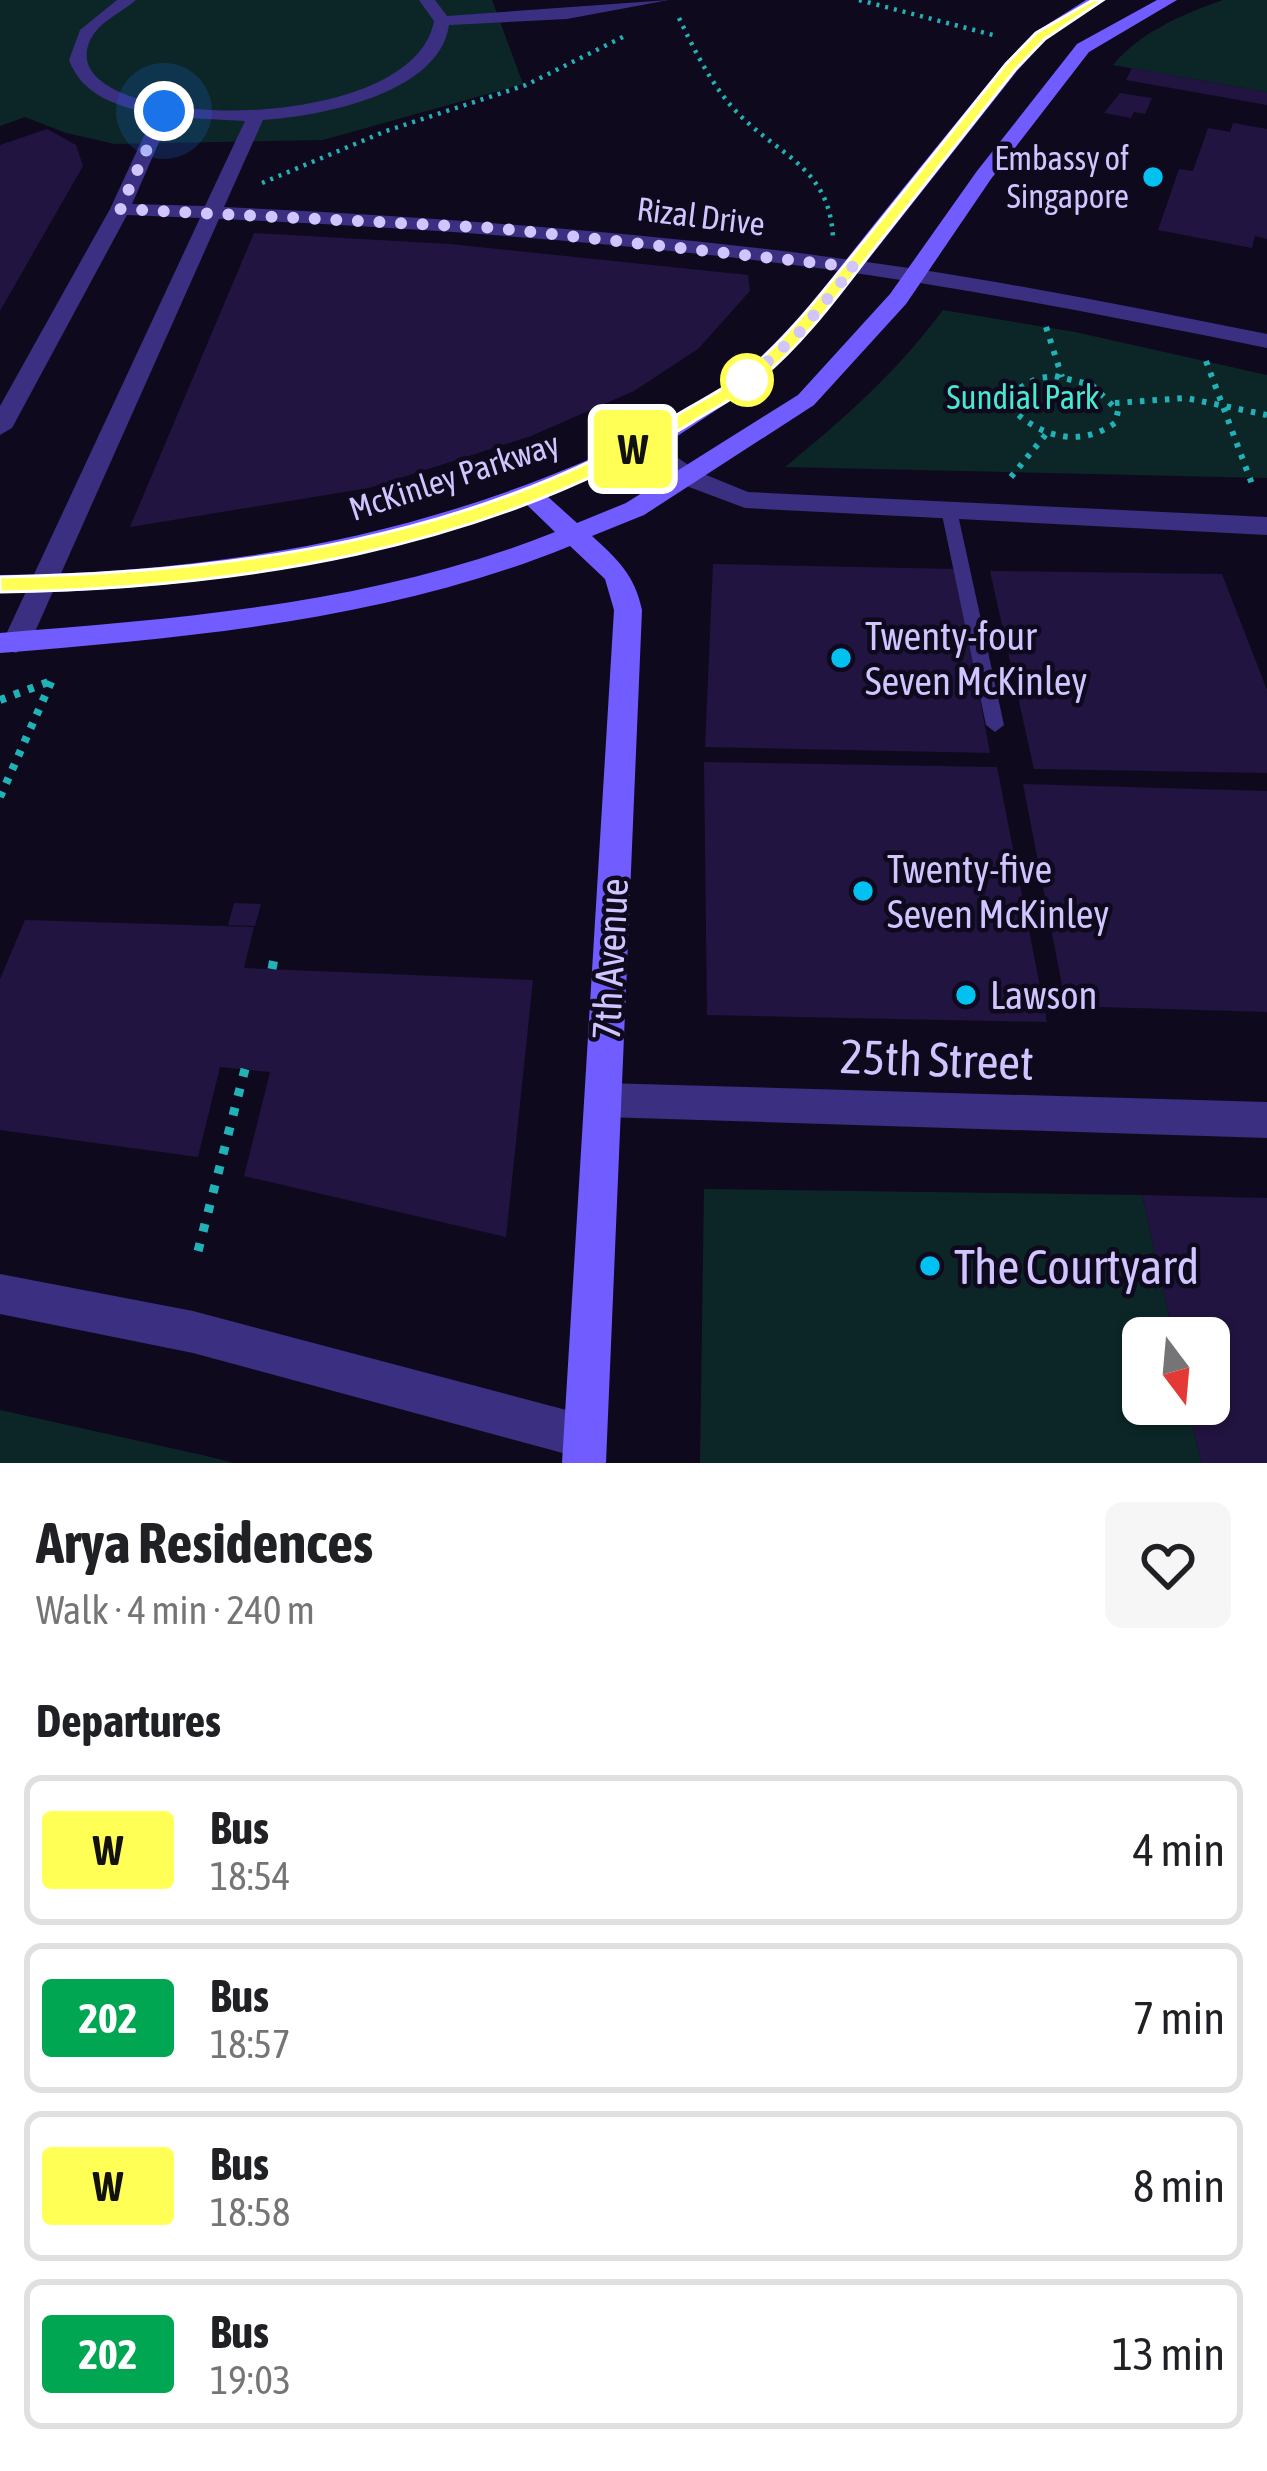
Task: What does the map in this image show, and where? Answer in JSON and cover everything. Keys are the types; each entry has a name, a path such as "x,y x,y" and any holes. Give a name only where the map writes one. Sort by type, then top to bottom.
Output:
{"main road":[{"name":"McKinley Parkway","path":"0,584 109,583 289,561 393,539 531,496 645,443 752,377 798,334 1011,67 1040,36 1097,0"},
{"path":"8,643 206,626 383,594 507,561 575,536 690,478 806,400 916,276 984,175 1083,48 1169,0"},
{"name":"7th Avenue","path":"531,496 615,573 624,587 628,610 585,1450"}],"street":[{"path":"128,0 87,29 79,41 78,66 85,77 115,97 164,111 257,115 348,99 397,80 429,57 442,33 442,21 427,0"},
{"path":"442,21 566,14 661,0"},
{"path":"0,428 120,209 164,111"},
{"path":"8,643 42,585 257,115"},
{"name":"Rizal Drive","path":"120,209 566,233 916,276 1267,341"},
{"path":"645,443 690,478 745,500 1267,526"},
{"name":"25th Street","path":"603,1100 1267,1120"},
{"path":"0,1294 193,1332 585,1450"}],"lane":[{"path":"949,510 995,724"}],"path":[{"path":"859,0 1009,38"},
{"path":"676,12 701,64 734,110 795,158 825,190 835,216 833,239"},
{"path":"261,183 386,131 526,85 638,30"},
{"path":"1045,322 1062,377"},
{"path":"1204,354 1252,484"},
{"path":"1115,403 1115,424 1106,431 1071,438 1024,422 1012,399 1022,384 1062,377 1093,385 1115,403 1186,398 1267,415"},
{"path":"1011,477 1046,433"},
{"path":"0,700 52,680 0,797"},
{"path":"272,969 275,953"},
{"path":"198,1251 245,1070"}],"green space":[{"path":"0,0 492,0 523,84 323,140 115,144 25,117 0,126"},
{"path":"1223,0 1267,0 1267,92 1113,65 1149,34"},
{"name":"Sundial Park","path":"943,310 1075,332 1267,375 1267,478 785,467 869,394"},
{"name":"The Courtyard","path":"704,1189 1142,1195 1169,1317 1122,1317 1122,1425 1193,1425 1201,1463 700,1463"},
{"path":"0,1410 202,1455 234,1463 0,1463"}],"building":[{"path":"1132,68 1267,92 1267,105 1126,80"},
{"path":"1120,93 1152,98 1145,114 1134,112 1131,118 1104,113"},
{"path":"1233,123 1267,129 1267,239 1255,236 1252,248 1158,230 1179,169 1193,171 1208,128 1230,132"},
{"path":"47,129 76,145 83,166 0,311 0,145"},
{"path":"254,233 450,244 748,275 750,291 698,349 634,391 531,436 369,488 130,527"},
{"name":"Twenty-four Seven McKinley","path":"713,564 956,569 990,753 705,747"},
{"path":"990,571 1222,574 1267,690 1267,773 1034,769"},
{"name":"Twenty-five Seven McKinley","path":"704,762 997,767 1047,1022 707,1015"},
{"path":"1023,784 1267,791 1267,1012 1066,1006"},
{"path":"234,903 261,904 255,926 228,925"},
{"path":"25,920 254,927 244,968 533,980 506,1237 244,1176 270,1072 220,1067 198,1157 0,1130 0,979"},
{"path":"1142,1195 1267,1198 1267,1463 1201,1463 1193,1425 1230,1425 1230,1317 1169,1317"}],"bus line":[{"name":"W","path":"0,584 109,583 289,561 393,539 531,496 645,443 752,377 798,334 1011,67 1040,36 1097,0"}],"place":[{"name":"Embassy of Singapore","path":"1153,177"},
{"name":"Twenty-four Seven McKinley","path":"841,658"},
{"name":"Twenty-five Seven McKinley","path":"863,891"},
{"name":"Lawson","path":"966,995"},
{"name":"The Courtyard","path":"930,1266"}],"route":[{"path":"164,111 120,209 496,228 854,267 798,334 747,380"}]}
